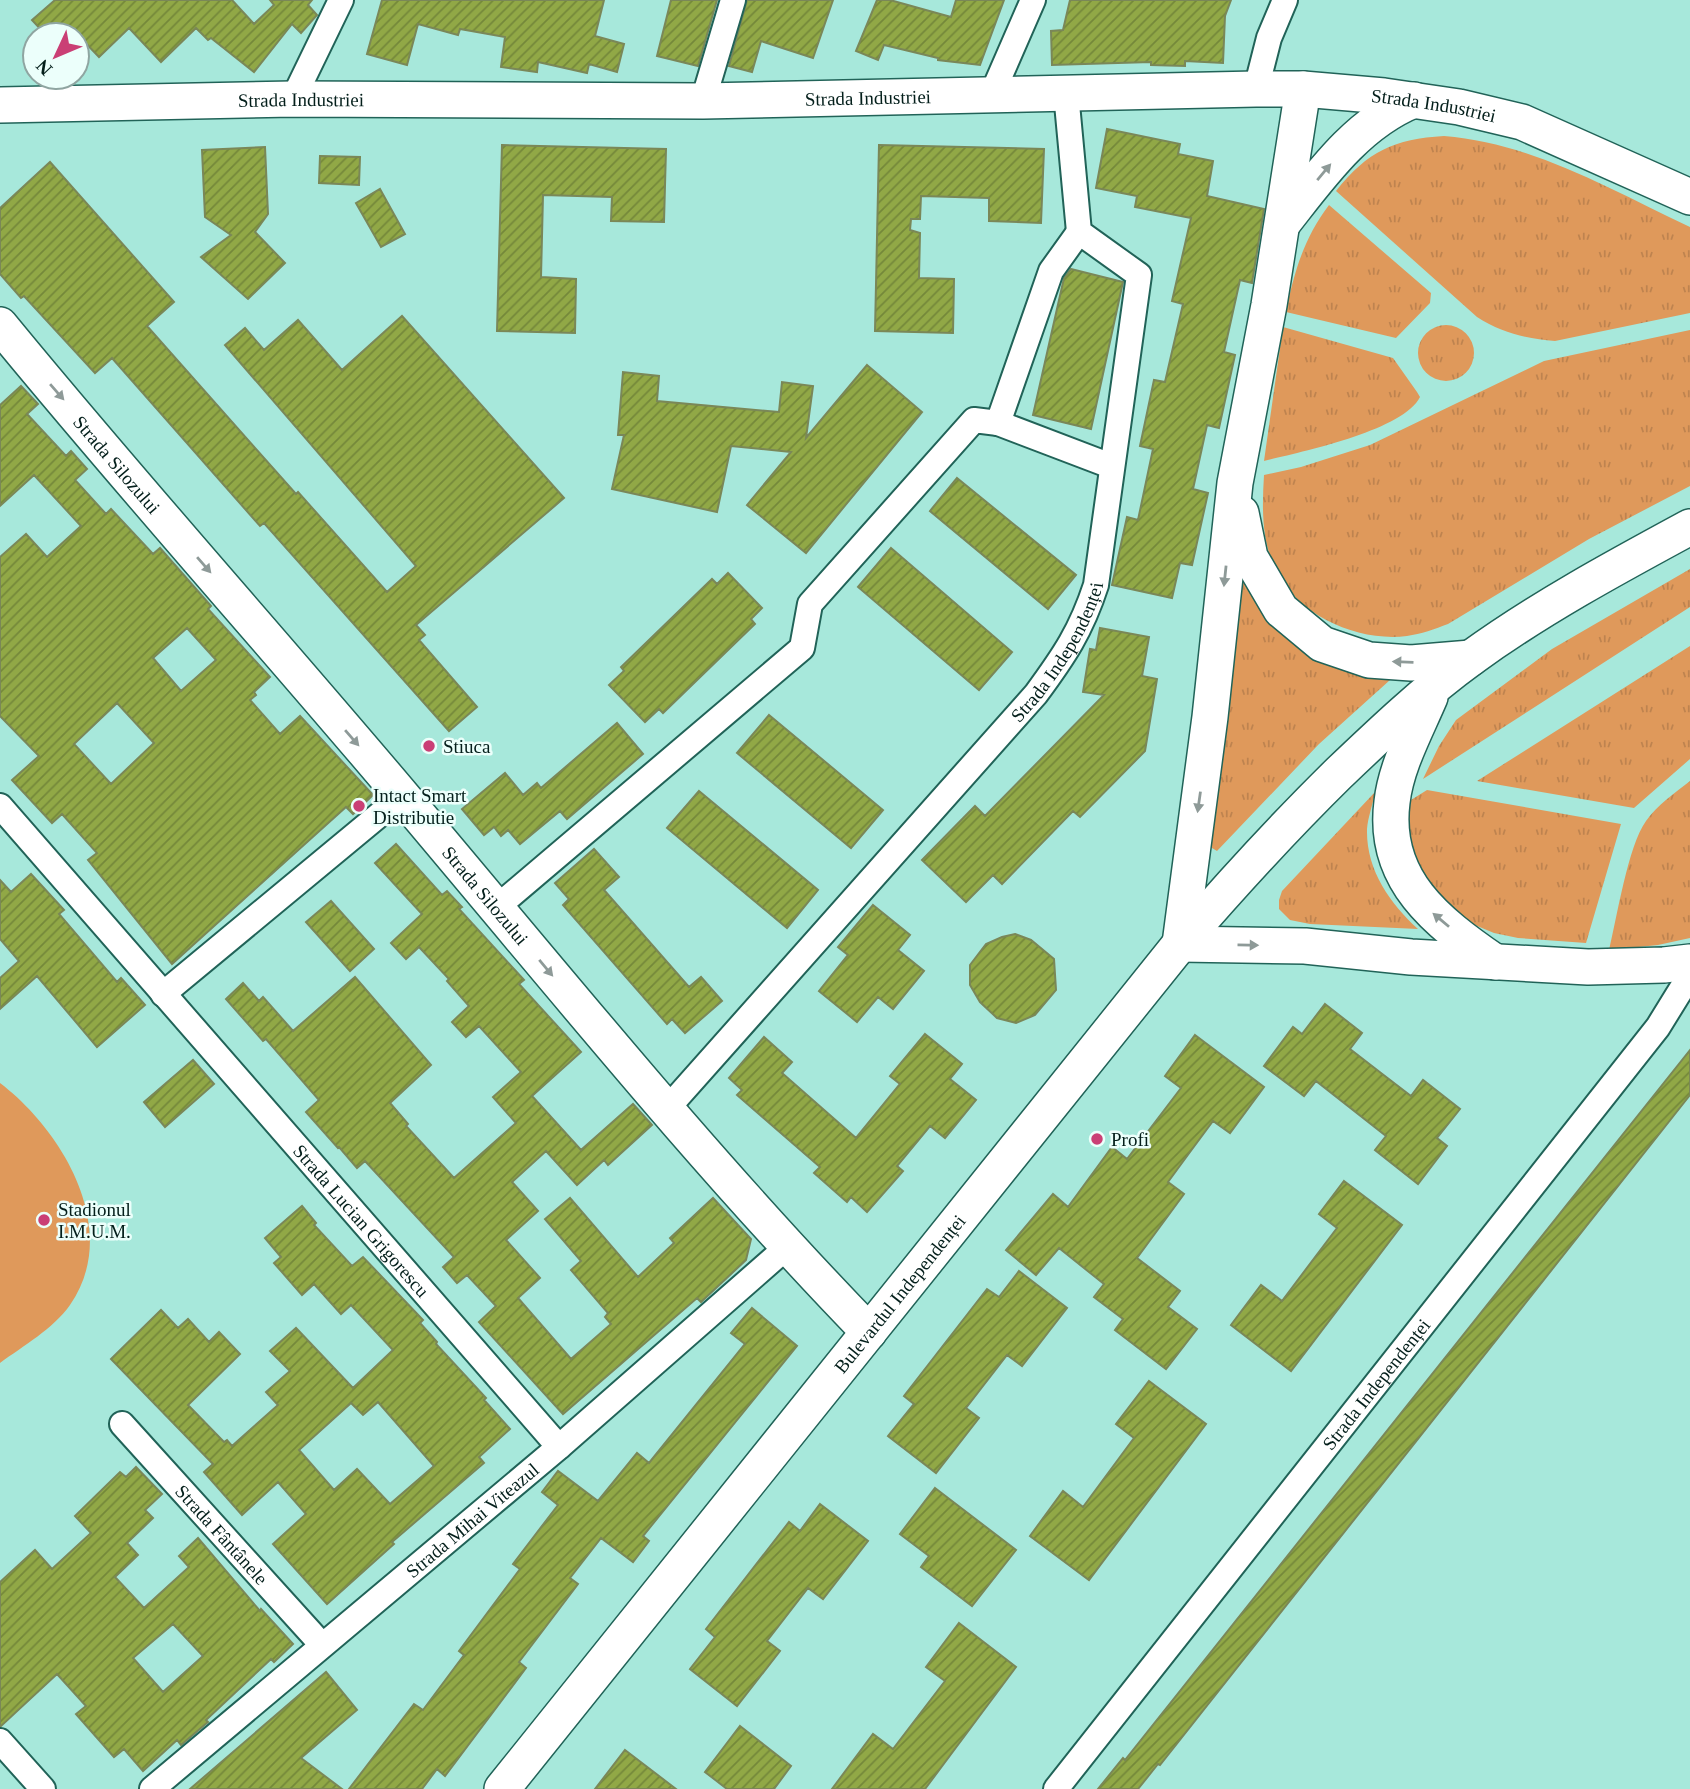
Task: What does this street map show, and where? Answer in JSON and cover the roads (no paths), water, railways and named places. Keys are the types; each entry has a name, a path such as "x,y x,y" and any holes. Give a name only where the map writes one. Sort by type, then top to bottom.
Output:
{"street":[{"path":"293,99 341,0"},
{"path":"703,101 733,0"},
{"path":"992,94 1033,0"},
{"path":"1256,89 1269,38 1285,0"},
{"path":"1303,89 1235,483 1210,717 1180,944 1305,946 1411,957 1621,967 1690,962"},
{"name":"Strada Industriei","path":"9,110 293,99 703,101 1303,89 1415,100 1522,122 1690,197"},
{"path":"998,423 1051,271 1079,232 1066,93"},
{"path":"1281,226 1356,137 1415,100"},
{"name":"Strada Independenței","path":"666,1110 1036,694 1068,651 1084,619 1096,585 1139,275 1079,232"},
{"name":"Strada Silozului","path":"4,338 402,796 666,1110 787,1247 869,1332"},
{"path":"496,908 802,648 810,604 974,420 998,423 1111,466"},
{"path":"1235,483 1250,557 1281,610 1322,644 1369,660 1411,663 1471,658"},
{"name":"Bulevardul Independenței","path":"502,1789 1180,944 1246,867 1305,805 1371,742 1471,658 1566,597 1690,527"},
{"path":"1434,687 1403,760 1392,801 1391,836 1398,863 1413,890 1428,909 1466,942 1495,961"},
{"path":"163,994 402,796"},
{"name":"Strada Lucian Grigorescu","path":"0,806 559,1447"},
{"name":"Strada Independenței","path":"1056,1789 1658,1027 1690,975"},
{"name":"Strada Mihai Viteazul","path":"152,1789 559,1447 787,1247"},
{"name":"Strada Fântânele","path":"122,1424 322,1646"},
{"path":"0,1741 43,1789"}],"place":[{"name":"Stiuca","path":"429,746"},
{"name":"Intact Smart Distributie","path":"359,806"},
{"name":"Profi","path":"1097,1139"},
{"name":"Stadionul I.M.U.M.","path":"44,1220"}]}
